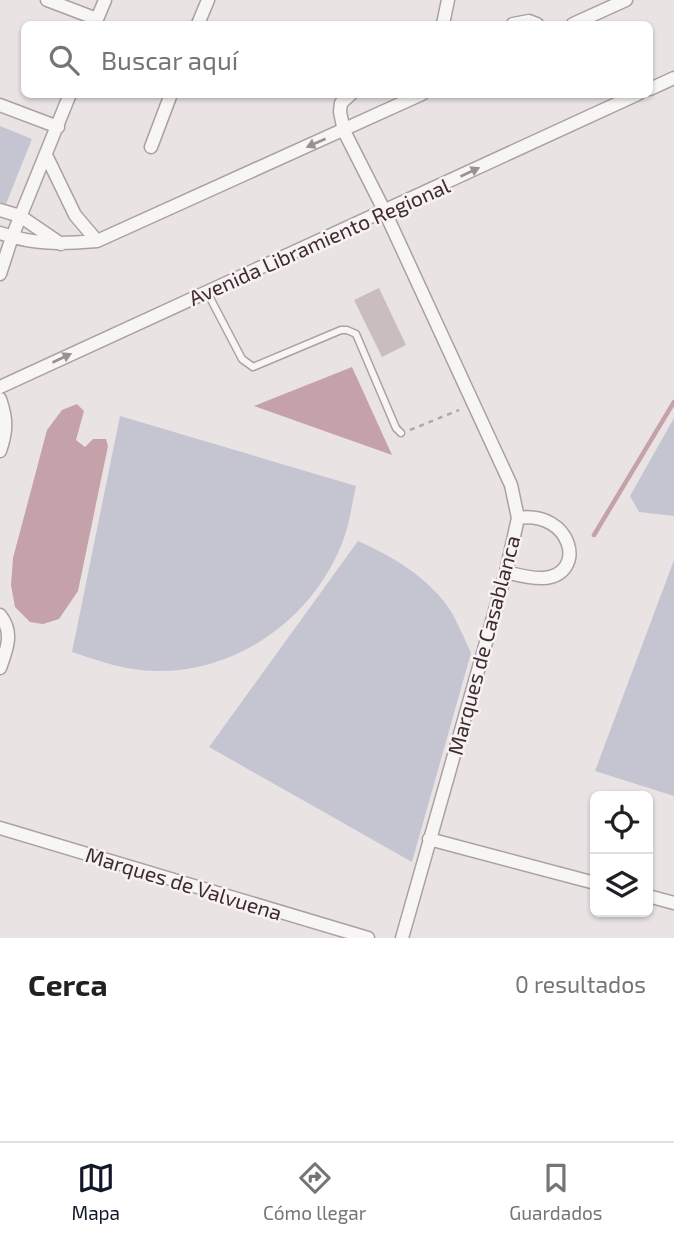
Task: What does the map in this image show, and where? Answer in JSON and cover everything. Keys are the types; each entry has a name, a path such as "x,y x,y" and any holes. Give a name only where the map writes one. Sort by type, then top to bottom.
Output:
{"street":[{"path":"47,0 94,21"},
{"path":"96,21 106,0"},
{"path":"199,21 208,0"},
{"path":"444,21 448,0"},
{"path":"580,21 625,0"},
{"path":"653,87 674,78"},
{"path":"0,244 20,216 69,98"},
{"path":"151,147 169,98"},
{"path":"344,131 340,112 341,103 347,98"},
{"path":"6,235 33,243 97,241 414,98"},
{"name":"Avenida Libramiento Regional","path":"0,387 629,98"},
{"path":"0,105 58,127"},
{"name":"Marques de Casablanca","path":"344,131 386,212 511,485 518,518 506,572 402,938"},
{"path":"46,155 75,215 97,241"},
{"path":"0,210 20,216 61,244"},
{"path":"0,274 6,235"},
{"path":"0,399 6,417 7,432 0,451"},
{"path":"506,572 545,578 562,570 570,554 569,545 560,529 539,518 518,518"},
{"path":"0,615 8,626 9,637 0,668"},
{"name":"Marques de Valvuena","path":"0,828 368,938"},
{"path":"429,839 590,882"},
{"path":"653,898 674,903"}],"lane":[{"path":"206,292 242,359 253,367 341,330 353,331 396,428 401,433"}],"path":[{"path":"401,433 473,404"}],"shaded area":[{"path":"0,126 32,139 6,204 0,202"},
{"path":"352,367 392,455 254,406"},
{"path":"77,404 84,411 76,440 85,447 93,439 106,439 108,446 78,591 59,619 43,624 30,622 15,607 11,585 13,558 47,430 62,410"},
{"path":"120,416 356,486 346,532 331,566 314,592 294,615 270,635 216,662 186,669 134,669 72,652"},
{"path":"674,418 674,516 639,512 630,496"},
{"path":"358,541 385,554 423,579 452,613 471,653 412,862 209,747"},
{"path":"674,560 674,796 595,771"}],"building":[{"path":"379,288 406,345 382,357 354,300"}],"waterway":[{"path":"594,535 674,402"}]}
